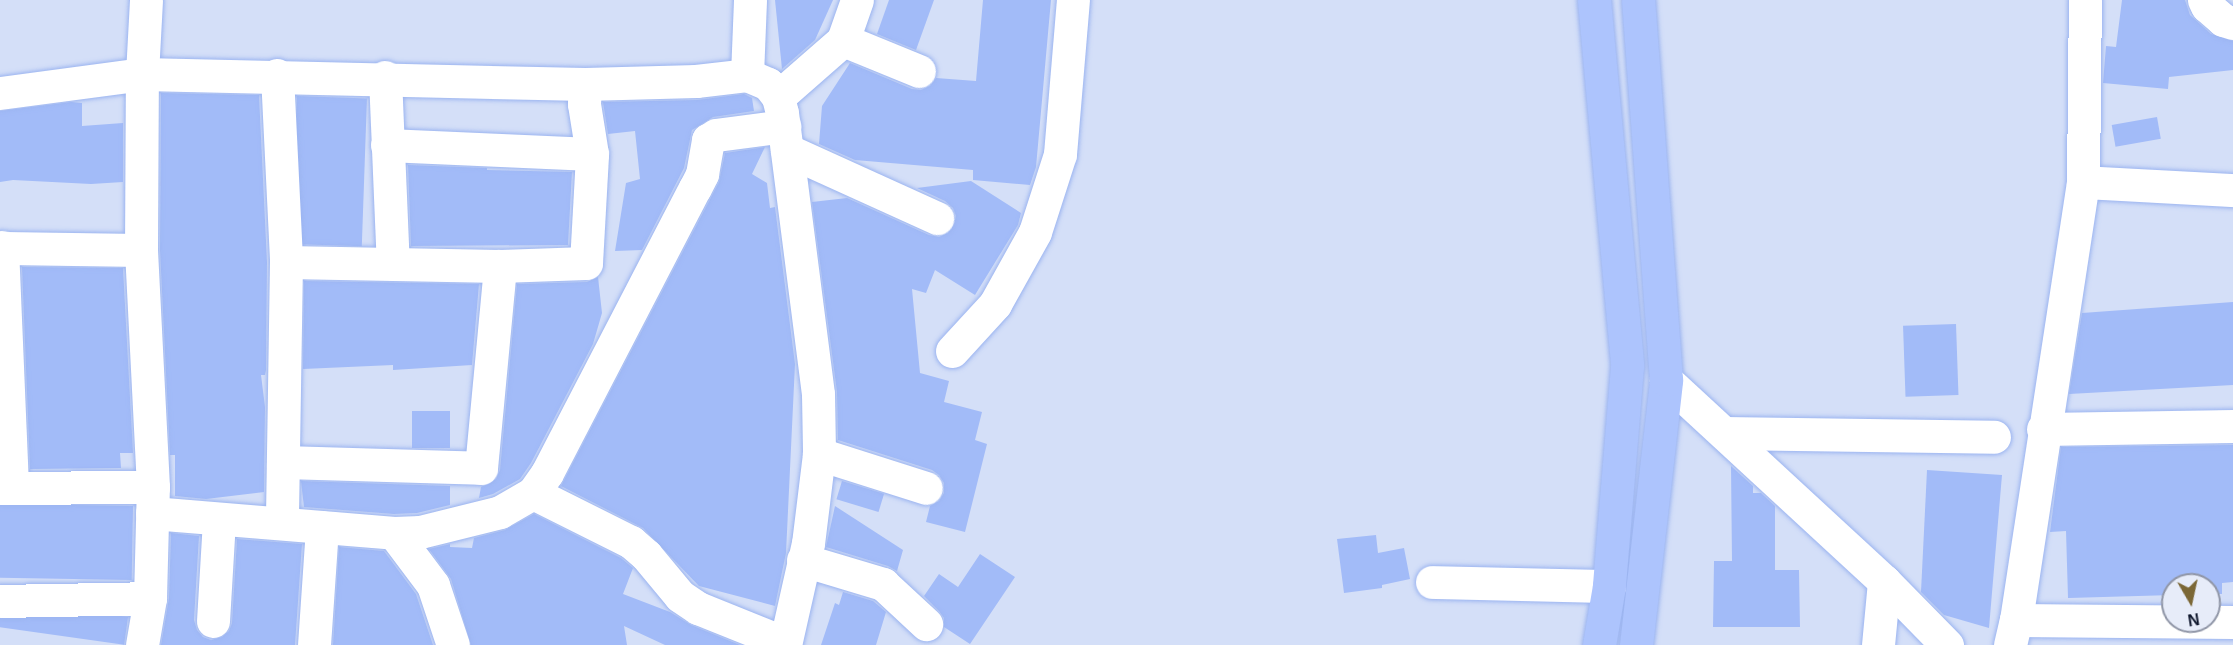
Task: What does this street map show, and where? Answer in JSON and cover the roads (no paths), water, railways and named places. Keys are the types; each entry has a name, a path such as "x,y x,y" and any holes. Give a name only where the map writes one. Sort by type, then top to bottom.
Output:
{"main road":[{"path":"1594,0 1626,366 1609,586 1599,645"},
{"path":"1636,645 1666,380 1638,0"}],"street":[{"path":"142,645 150,598 152,500 141,250 142,74 146,0"},
{"path":"747,75 750,0"},
{"path":"783,124 843,40 857,0"},
{"path":"952,351 994,304 1035,232 1060,154 1073,0"},
{"path":"2085,0 2083,182 2013,633 2233,622"},
{"path":"2204,0 2207,6 2223,20 2233,23"},
{"path":"843,40 919,71"},
{"path":"0,93 142,74 385,77 585,84 696,81 747,75 768,84 783,124 818,394 819,454 803,560 785,644 698,608 680,596 646,555 631,542 533,493"},
{"path":"277,75 286,262 282,522"},
{"path":"385,77 393,264"},
{"path":"286,262 500,266 586,263 592,154 584,104 585,84"},
{"path":"141,250 1,248 6,488 152,500 219,519 282,522 394,533 420,532 500,512 533,493 547,473 695,188 702,174 708,140 716,135 783,124 936,218"},
{"path":"387,145 592,154"},
{"path":"2083,182 2233,190"},
{"path":"282,462 481,468 500,266"},
{"path":"1666,380 1884,581 1947,645"},
{"path":"2043,429 2233,426"},
{"path":"1724,433 1994,437"},
{"path":"819,454 926,488"},
{"path":"213,621 219,519"},
{"path":"314,645 322,526"},
{"path":"394,533 433,585 453,645"},
{"path":"803,560 883,584 926,624"},
{"path":"1878,645 1884,581"},
{"path":"1432,582 1609,586"},
{"path":"0,602 150,598"}]}
